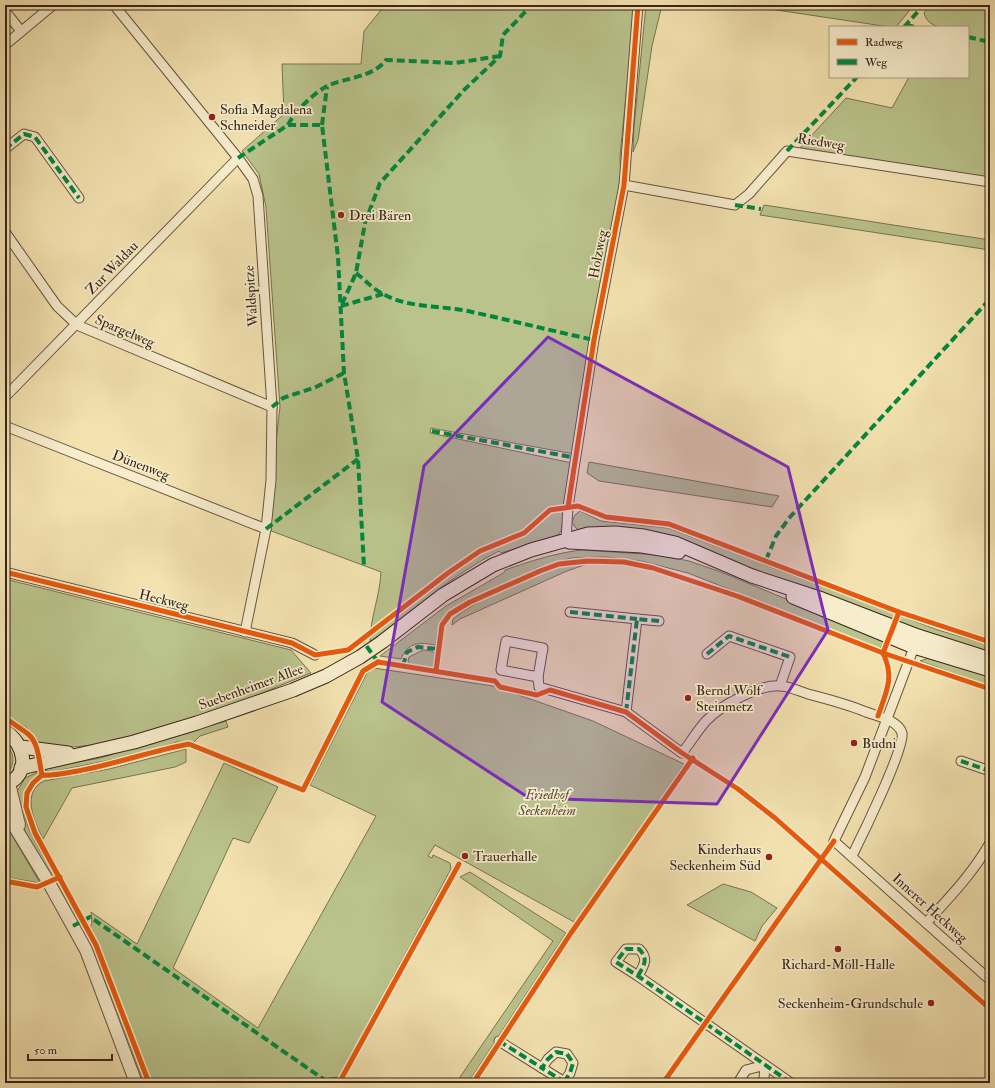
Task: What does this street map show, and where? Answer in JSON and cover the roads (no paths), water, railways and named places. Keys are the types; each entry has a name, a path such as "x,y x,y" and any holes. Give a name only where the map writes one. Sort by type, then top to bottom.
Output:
{"main road":[{"name":"Suebenheimer Allee","path":"21,768 134,742 197,723 293,690 319,679 377,646 443,595 493,565 531,550 566,541 588,544 642,546 706,557 752,576 806,603 916,641 990,670"},
{"name":"Suebenheimer Allee","path":"916,641 990,659"},
{"path":"5,731 14,737 21,747 23,758 21,768 16,777 7,784"},
{"name":"Suebenheimer Allee","path":"21,747 79,754"}],"street":[{"path":"5,45 53,5"},
{"name":"Waldspitze","path":"114,5 238,158 253,178 258,196 272,407 271,480 266,529 245,632"},
{"name":"Holzweg","path":"566,541 568,507 594,340 624,185 638,5"},
{"path":"5,11 21,31"},
{"path":"5,149 24,134 35,137 79,198"},
{"name":"Riedweg","path":"624,185 735,205 749,194 787,151 990,182"},
{"name":"Zur Waldau","path":"5,397 77,325 238,158"},
{"name":"Spargelweg","path":"5,232 57,306 77,325 272,407"},
{"name":"Dünenweg","path":"5,426 266,529"},
{"name":"Heckweg","path":"5,572 292,643 315,655"},
{"path":"570,612 659,621"},
{"path":"626,712 637,618"},
{"path":"707,654 729,636 790,657 780,686"},
{"path":"538,677 501,670 506,641 544,648 538,677 539,686 626,712 682,753 706,722 720,709 738,698 756,691 780,686 860,709 888,720 899,727 901,732 900,747 878,803 852,856"},
{"name":"Innerer Heckweg","path":"916,641 888,720 880,735 865,776 834,841 990,980"},
{"path":"961,761 990,771"},
{"path":"7,784 24,842"},
{"path":"5,811 86,950 136,1083"},
{"path":"926,923 961,885 979,862 990,843"},
{"path":"638,976 791,1083"},
{"path":"500,1042 542,1068 565,1082 573,1063 567,1054 556,1052 548,1059 542,1068"},
{"path":"738,1083 746,1070 765,1065"},
{"path":"761,1083 764,1079 765,1065"}],"place":[{"name":"Sofia Magdalena Schneider","path":"212,117"},
{"name":"Drei Bären","path":"341,215"},
{"name":"Bernd Wolf Steinmetz","path":"688,698"},
{"name":"Budni","path":"854,743"},
{"name":"Trauerhalle","path":"465,856"},
{"name":"Kinderhaus Seckenheim Süd","path":"769,857"},
{"name":"Richard-Möll-Halle","path":"838,949"},
{"name":"Seckenheim-Grundschule","path":"931,1003"}],"park label":[{"name":"Friedhof Seckenheim","path":"547,802"}]}
